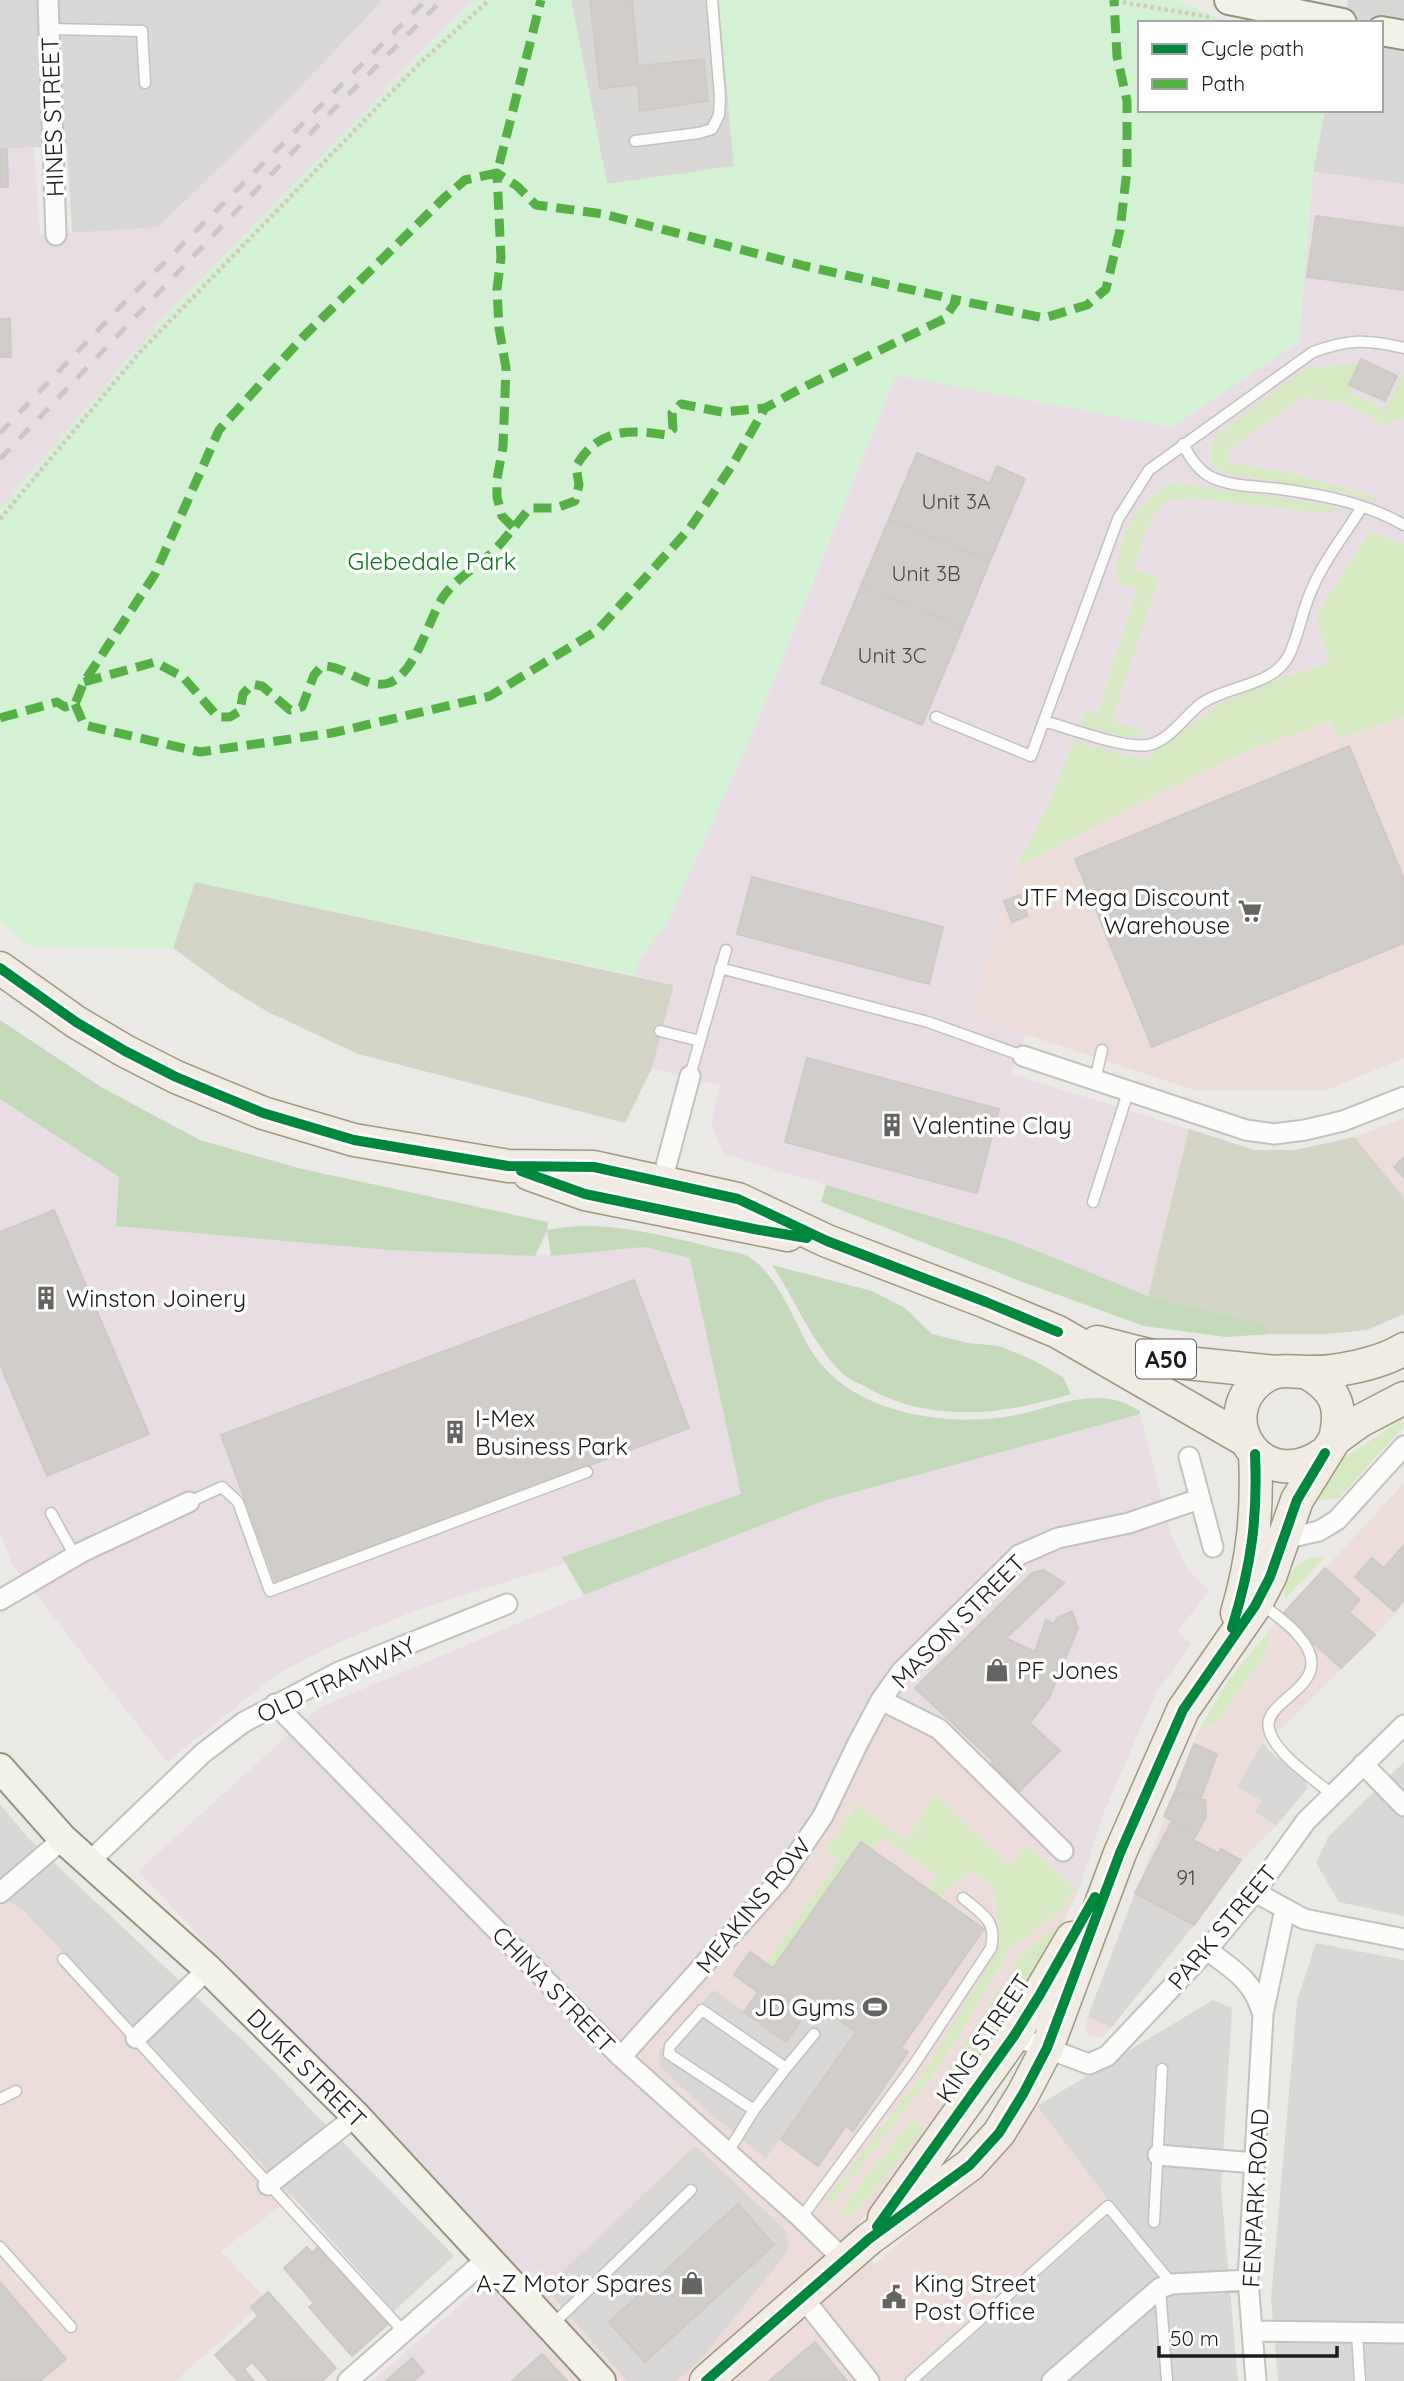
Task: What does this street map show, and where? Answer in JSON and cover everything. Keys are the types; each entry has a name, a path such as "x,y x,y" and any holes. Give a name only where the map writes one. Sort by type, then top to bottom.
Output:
{"main road":[{"name":"A50","path":"0,968 86,1028 176,1077 219,1097 264,1113 354,1140 508,1166 593,1167 738,1199 827,1241 1058,1332 1176,1362 1291,1372 1361,1366 1404,1349"},
{"name":"A50","path":"508,1166 585,1194 754,1229 827,1241"},
{"name":"A50","path":"1058,1332 1250,1447"},
{"name":"KING STREET","path":"706,2381 869,2239 970,2165 999,2133 1024,2094 1047,2048 1121,1853 1183,1710 1257,1601 1270,1577 1297,1500 1330,1446 1339,1423 1338,1409 1332,1394 1321,1381 1291,1372 1261,1380 1249,1392 1242,1408 1241,1425 1250,1447 1253,1544 1247,1579 1228,1641"},
{"name":"KING STREET","path":"1250,1447 1269,1464 1285,1468 1311,1463 1360,1421 1404,1398"},
{"name":"KING STREET","path":"869,2239 1014,2036 1121,1853"}],"street":[{"name":"HINES STREET","path":"48,0 56,235"},
{"path":"1238,9 1327,21"},
{"path":"1383,31 1404,35"},
{"path":"1023,1056 1246,1130 1274,1134 1343,1121 1404,1097"},
{"path":"662,1181 690,1076"},
{"path":"1284,1539 1319,1531 1337,1520 1404,1446"},
{"path":"1189,1457 1213,1547"},
{"name":"MASON STREET","path":"881,1700 901,1672 1019,1555 1058,1538 1129,1523 1199,1499"},
{"path":"0,1600 75,1556 189,1503"},
{"name":"OLD TRAMWAY","path":"88,1863 203,1753 244,1722 339,1672 508,1604"},
{"path":"881,1700 939,1729 1063,1851"},
{"name":"MEAKINS ROW","path":"621,2057 779,1881 823,1816 881,1700"},
{"name":"CHINA STREET","path":"275,1704 621,2057 801,2218 845,2261"},
{"name":"PARK STREET","path":"1014,2036 1089,2064 1107,2056 1207,1950 1255,1892 1306,1821 1404,1725"},
{"path":"1363,1764 1404,1806"},
{"name":"DUKE STREET","path":"0,1768 63,1839 208,1969 356,2116 601,2381"},
{"path":"0,1893 63,1839"},
{"path":"1255,1892 1304,1919 1404,1939"},
{"name":"FENPARK ROAD","path":"1256,2381 1248,2280 1263,2015 1285,1909"},
{"name":"FENPARK ROAD","path":"1207,1950 1252,1987 1263,2015"},
{"path":"136,2038 208,1969"},
{"path":"268,2185 356,2116"},
{"path":"1158,2155 1255,2163"},
{"path":"348,2381 489,2257"},
{"path":"1052,2381 1166,2286 1248,2280"},
{"path":"803,2298 869,2381"},
{"path":"1252,2331 1404,2333"}],"lane":[{"path":"635,141 712,129 719,115 720,97 712,0"},
{"path":"50,29 142,31 145,83"},
{"path":"936,717 1031,756 1118,519 1149,470 1313,352 1340,342 1378,342 1404,348"},
{"path":"1183,444 1189,457 1209,476 1234,483 1321,494 1362,507 1404,525"},
{"path":"1044,721 1121,743 1148,745 1165,737 1202,703 1227,690 1266,677 1278,669 1289,655 1313,585 1362,507"},
{"path":"690,1076 726,950"},
{"path":"720,968 928,1022 1023,1056"},
{"path":"660,1031 700,1041"},
{"path":"1095,1080 1102,1050"},
{"path":"1093,1202 1128,1092"},
{"path":"189,1503 222,1487 238,1502 270,1591 587,1472"},
{"path":"51,1513 75,1556"},
{"path":"1257,1601 1298,1635 1308,1650 1312,1669 1308,1679 1270,1716 1270,1733 1284,1754 1333,1795"},
{"path":"801,2218 911,2069 990,1948 994,1933 990,1922 963,1898"},
{"path":"63,1959 404,2332"},
{"path":"754,2110 677,2061 669,2054 670,2046 702,2010 786,2068"},
{"path":"728,2152 754,2110 814,2034"},
{"path":"1154,2222 1163,2069"},
{"path":"0,2099 16,2091"},
{"path":"551,2327 691,2190"},
{"path":"911,2381 1108,2206 1166,2286 1167,2381"},
{"path":"0,2246 71,2328"},
{"path":"1357,2333 1360,2381"}],"path":[{"path":"0,519 140,352 417,66 489,0"},
{"path":"1109,0 1238,9"}],"shaded area":[{"path":"0,0 383,0 272,117 158,227 72,234 67,146 0,149"},
{"path":"383,0 474,0 417,56 0,509 0,149 34,147 40,235 158,227 272,117"},
{"path":"571,0 719,0 734,166 607,184"},
{"path":"1348,0 1404,0 1404,184 1313,172 1325,112 1383,112 1383,21 1343,21"},
{"path":"1313,172 1404,184 1404,717 1339,739 1330,721 1240,754 1016,868 970,1015 1025,1034 1011,1074 1189,1129 1148,1296 1010,1240 723,1154 711,1122 720,1086 652,1068 674,985 635,975 640,959 667,923 753,732 896,374 1172,427 1299,342"},
{"path":"1404,717 1404,1058 1327,1090 1193,1090 970,1016 1016,868 1240,754 1331,721 1339,739"},
{"path":"195,882 674,985 652,1068 625,1123 358,1054 268,1012 225,986 173,948"},
{"path":"0,1099 119,1177 116,1225 388,1250 535,1256 644,1247 690,1258 742,1495 563,1556 566,1563 414,1611 336,1644 279,1673 167,1762 12,1564 0,1532"},
{"path":"1404,1118 1404,1197 1354,1137"},
{"path":"1189,1129 1255,1150 1295,1150 1354,1137 1404,1197 1404,1314 1367,1330 1327,1334 1270,1334 1260,1322 1148,1296"},
{"path":"1140,1414 1171,1534 1186,1567 1209,1591 1177,1632 1191,1644 1156,1693 1105,1810 1078,1892 938,1739 869,1698 811,1821 714,1940 606,2051 700,2132 538,2293 138,1871 318,1708 584,1595 826,1500"},
{"path":"1404,1483 1404,1605 1284,1726 1263,1742 1236,1786 1261,1800 1255,1812 1276,1826 1241,1860 1194,1925 1107,2033 1102,2037 1090,2037 1085,2029 1088,2016 1198,1731 1218,1721 1266,1654 1269,1631 1282,1615"},
{"path":"869,1698 938,1739 1078,1892 1043,1965 971,2072 845,2242 875,2264 1007,2148 1037,2106 1115,2209 921,2381 512,2381 549,2347 518,2312 700,2132 606,2051 714,1940 811,1821"},
{"path":"1263,1742 1270,1752 1304,1777 1308,1788 1276,1826 1255,1812 1261,1801 1236,1787"},
{"path":"1404,1762 1404,1916 1339,1902 1316,1863 1328,1837"},
{"path":"0,1804 29,1839 252,2049 454,2256 394,2311 293,2197 21,1908 0,1898"},
{"path":"1135,1893 1194,1925 1111,2028 1088,2016"},
{"path":"0,1898 21,1908 293,2197 221,2251 267,2300 175,2381 0,2381"},
{"path":"1316,1943 1404,1960 1404,2381 1278,2381 1271,2299 1297,2001"},
{"path":"714,1990 786,2041 814,2002 856,2032 766,2158 712,2115 660,2067 659,2051"},
{"path":"1213,2000 1232,2008 1221,2188 1238,2381 921,2381 1115,2209 1037,2106"},
{"path":"695,2146 786,2231 789,2246 785,2255 701,2359 676,2381 627,2381 545,2288","holes":["738,2205 774,2245 645,2362 609,2322"]},
{"path":"491,2283 549,2347 512,2381 372,2381 484,2284"}],"green space":[{"name":"Glebedale Park","path":"474,0 571,0 607,184 734,166 719,0 1177,0 1228,21 1138,21 1138,112 1325,112 1313,172 1299,342 1172,427 896,375 753,732 667,923 640,959 635,975 195,882 173,948 29,946 0,922 0,509 165,316"},
{"path":"1362,363 1349,392 1386,409 1404,371 1404,418 1385,425 1341,402 1302,397 1227,452 1229,462 1294,474 1378,497 1374,501 1331,490 1229,474 1210,461 1211,448 1217,435 1306,368"},
{"path":"1178,482 1342,509 1324,513 1191,498 1164,504 1149,524 1133,569 1159,578 1112,721 1150,733 1126,737 1080,725 1085,711 1097,715 1137,589 1117,582 1119,552 1124,536 1151,496"},
{"path":"1369,532 1404,544 1404,717 1339,739 1330,721 1240,754 1016,868 1047,808 1073,741 1144,759 1225,701 1264,684 1330,663 1316,616"},
{"path":"0,1020 101,1087 200,1140 302,1169 548,1222 547,1230 585,1226 622,1228 747,1256 769,1275 813,1354 830,1374 851,1390 887,1407 928,1417 983,1419 1016,1415 1070,1401 1105,1398 1122,1402 1140,1411 1140,1414 826,1500 584,1595 562,1557 741,1494 690,1258 644,1247 551,1256 547,1231 535,1256 388,1250 116,1226 119,1177 0,1099"},
{"path":"826,1185 1010,1240 1148,1296 1260,1322 1270,1334 1226,1337 1144,1326 1020,1281 821,1202"},
{"path":"772,1265 872,1291 905,1308 932,1334 968,1343 999,1346 1031,1359 1063,1377 1071,1394 1019,1407 966,1412 940,1411 888,1398 849,1378 830,1360"},
{"path":"1402,1420 1404,1426 1338,1499 1307,1500 1336,1463"},
{"path":"1312,1557 1324,1558 1285,1599 1286,1585 1291,1573 1300,1563"},
{"path":"1269,1631 1266,1654 1218,1721 1198,1731 1230,1678"},
{"path":"936,1794 1009,1866 1027,1845 1076,1889 1064,1909 1010,1949 959,2036 930,2079 832,2203 827,2199 924,2073 995,1954 1000,1940 994,1891 986,1881 970,1871 939,1897 927,1889 936,1874 882,1837 773,1968 766,1963 839,1859 825,1851 858,1803 904,1840"},
{"path":"1067,1918 1033,1980 1027,1982 1017,1977 1013,1969 1016,1958"},
{"path":"1002,1985 1022,1997 947,2100 934,2092"},
{"path":"912,2120 924,2129 859,2208 852,2214 839,2217 848,2200"}],"building":[{"path":"590,0 632,0 638,66 704,59 708,101 640,111 638,84 600,89"},
{"path":"0,149 7,149 8,187 0,187"},
{"path":"1316,216 1404,228 1404,290 1307,277"},
{"path":"0,319 10,319 11,357 0,357"},
{"path":"1361,359 1397,376 1385,401 1349,385"},
{"path":"917,453 990,483 997,466 1025,479 990,561 889,519"},
{"path":"889,519 990,561 963,627 861,586"},
{"path":"861,586 963,627 922,725 821,683"},
{"name":"JTF Mega Discount Warehouse","path":"1349,746 1404,879 1404,943 1152,1047 1075,859"},
{"path":"752,877 943,927 929,984 737,934"},
{"path":"1020,895 1028,916 1012,922 1004,901"},
{"name":"Valentine Clay","path":"807,1058 999,1109 977,1193 785,1142"},
{"path":"1404,1157 1404,1177 1394,1167"},
{"name":"Winston Joinery","path":"54,1210 149,1434 47,1476 0,1364 0,1232"},
{"name":"I-Mex Business Park","path":"634,1280 689,1428 276,1583 221,1435"},
{"path":"1404,1545 1404,1600 1394,1611 1355,1577 1372,1558 1384,1568"},
{"path":"1325,1568 1360,1600 1349,1612 1375,1635 1341,1668 1282,1615"},
{"name":"PF Jones","path":"1044,1570 1064,1583 1006,1638 1035,1652 1046,1620 1054,1624 1057,1618 1072,1611 1078,1628 1049,1698 1030,1723 1060,1751 1019,1792 991,1764 993,1761 915,1688 1032,1573"},
{"path":"1194,1744 1217,1754 1201,1798 1175,1792"},
{"path":"1175,1792 1205,1800 1206,1817 1196,1835 1164,1816"},
{"path":"1172,1820 1196,1835 1193,1840 1218,1853 1221,1849 1241,1860 1194,1925 1135,1893"},
{"name":"JD Gyms","path":"861,1842 984,1929 901,2048 908,2052 853,2131 846,2126 818,2166 781,2139 856,2032 814,2002 786,2042 744,2012 758,1992 734,1975 750,1952 773,1968"},
{"name":"A-Z Motor Spares","path":"738,2204 774,2245 645,2362 609,2322"},
{"path":"319,2246 388,2324 352,2356 309,2307 314,2303 284,2268 307,2247 312,2253"},
{"path":"0,2282 66,2359 40,2381 0,2381"},
{"path":"268,2292 336,2368 322,2381 269,2381 252,2362 244,2369 254,2381 238,2381 215,2355 258,2316 251,2307"},
{"path":"815,2342 847,2381 769,2381"},
{"path":"542,2354 567,2381 512,2381"},
{"path":"412,2358 424,2372 414,2381 386,2381"}],"railway":[{"path":"0,433 121,306 426,0"},
{"path":"0,459 326,117 442,0"}],"marked path":[{"path":"0,718 57,702 65,707 75,704 84,682 155,574 219,430 304,336 444,198 465,180 497,173 541,0"},
{"path":"84,682 155,662 183,677 218,717 230,717 240,711 243,694 252,684 262,686 290,710 302,707 314,675 322,666 339,669 372,683 389,683 407,669 447,591 493,552 530,508 556,508 575,501 579,485 576,466 585,454 604,438 626,432 666,435 673,429 672,413 681,404 722,412 765,408 944,319 957,300 1044,318 1087,305 1106,289 1120,230 1127,170 1127,101 1117,56 1114,0"},
{"path":"513,527 502,516 497,497 497,479 503,447 506,368 499,328 497,289 501,258 497,173 517,186 536,205 603,214 805,266 957,300"},
{"path":"75,704 84,725 200,752 332,733 490,696 598,630 690,528 733,464 765,408"}],"cycle path":[{"path":"0,968 76,1022 125,1051 176,1077 263,1113 354,1140 508,1166 594,1167 738,1199 827,1241 1058,1332"},
{"path":"521,1171 585,1194 807,1238"},
{"path":"706,2381 869,2239 970,2165 999,2133 1047,2048 1120,1853 1183,1710 1255,1606 1270,1577 1297,1500 1325,1453"},
{"path":"1232,1628 1252,1542 1255,1454"},
{"path":"877,2227 1014,2036 1095,1897"}],"place":[{"name":"JTF Mega Discount Warehouse","path":"1250,911"},
{"name":"Valentine Clay","path":"892,1125"},
{"name":"Winston Joinery","path":"46,1298"},
{"name":"I-Mex Business Park","path":"455,1432"},
{"name":"PF Jones","path":"997,1670"},
{"name":"JD Gyms","path":"875,2007"},
{"name":"A-Z Motor Spares","path":"692,2283"},
{"name":"King Street Post Office","path":"894,2297"}]}
